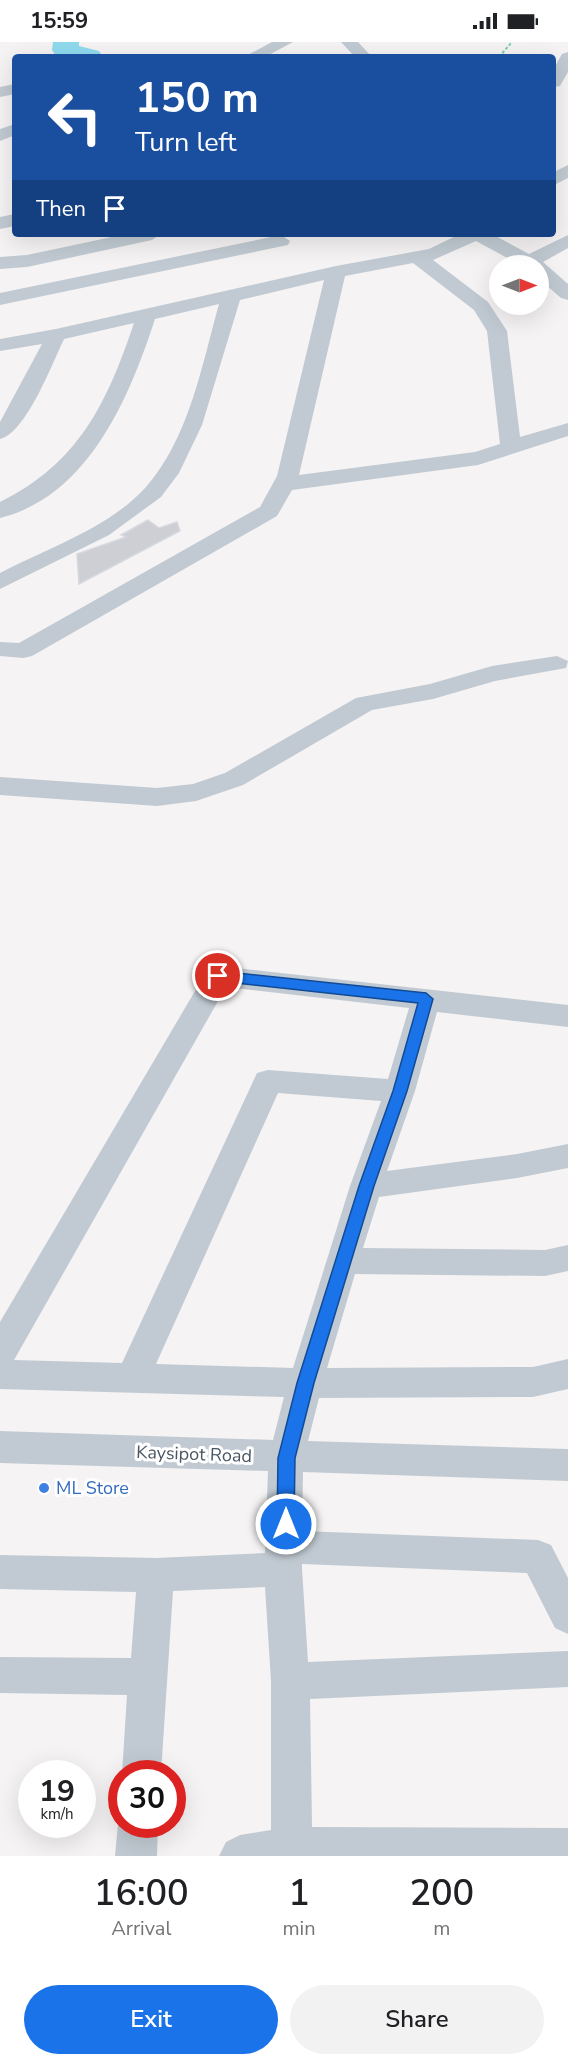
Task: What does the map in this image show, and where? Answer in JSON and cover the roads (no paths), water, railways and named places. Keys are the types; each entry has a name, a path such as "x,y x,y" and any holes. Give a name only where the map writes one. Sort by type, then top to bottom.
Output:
{"street":[{"path":"259,54 285,42"},
{"path":"349,42 361,54"},
{"path":"556,78 568,57"},
{"path":"0,263 27,261 138,237"},
{"path":"0,345 56,335 336,272 434,254 471,237"},
{"path":"483,237 518,255"},
{"path":"0,299 280,241"},
{"path":"549,255 568,241"},
{"path":"417,257 482,306 497,331 511,449"},
{"path":"0,649 23,651 269,511 285,484 336,272"},
{"path":"549,276 568,294"},
{"path":"0,582 117,521 152,493 175,465 205,384 231,295"},
{"path":"0,511 37,492 68,467 91,442 122,388 147,314"},
{"path":"0,433 11,423 56,335"},
{"path":"285,484 478,458 568,429"},
{"path":"0,786 157,797 196,792 234,778 365,704 433,691 492,674 557,663"},
{"path":"0,1353 218,976 568,1016"},
{"path":"292,1847 290,1681 284,1558 286,1458 305,1383 345,1261 366,1186 400,1091 426,999"},
{"path":"133,1377 268,1081 400,1091"},
{"path":"366,1186 517,1166 568,1156"},
{"path":"345,1261 545,1263 568,1258"},
{"path":"0,1374 305,1383 533,1382 568,1374"},
{"name":"Kaysipot Road","path":"0,1447 286,1458 568,1465"},
{"path":"0,1572 156,1575 284,1558 538,1557 568,1616"},
{"path":"142,1760 146,1677 156,1575"},
{"path":"290,1681 568,1669"},
{"path":"0,1675 146,1677"},
{"path":"136,1856 137,1838"},
{"path":"240,1856 292,1847 568,1848"}],"waterway":[{"path":"66,42 65,50 79,54"}],"place":[{"name":"ML Store","path":"44,1488"}]}
